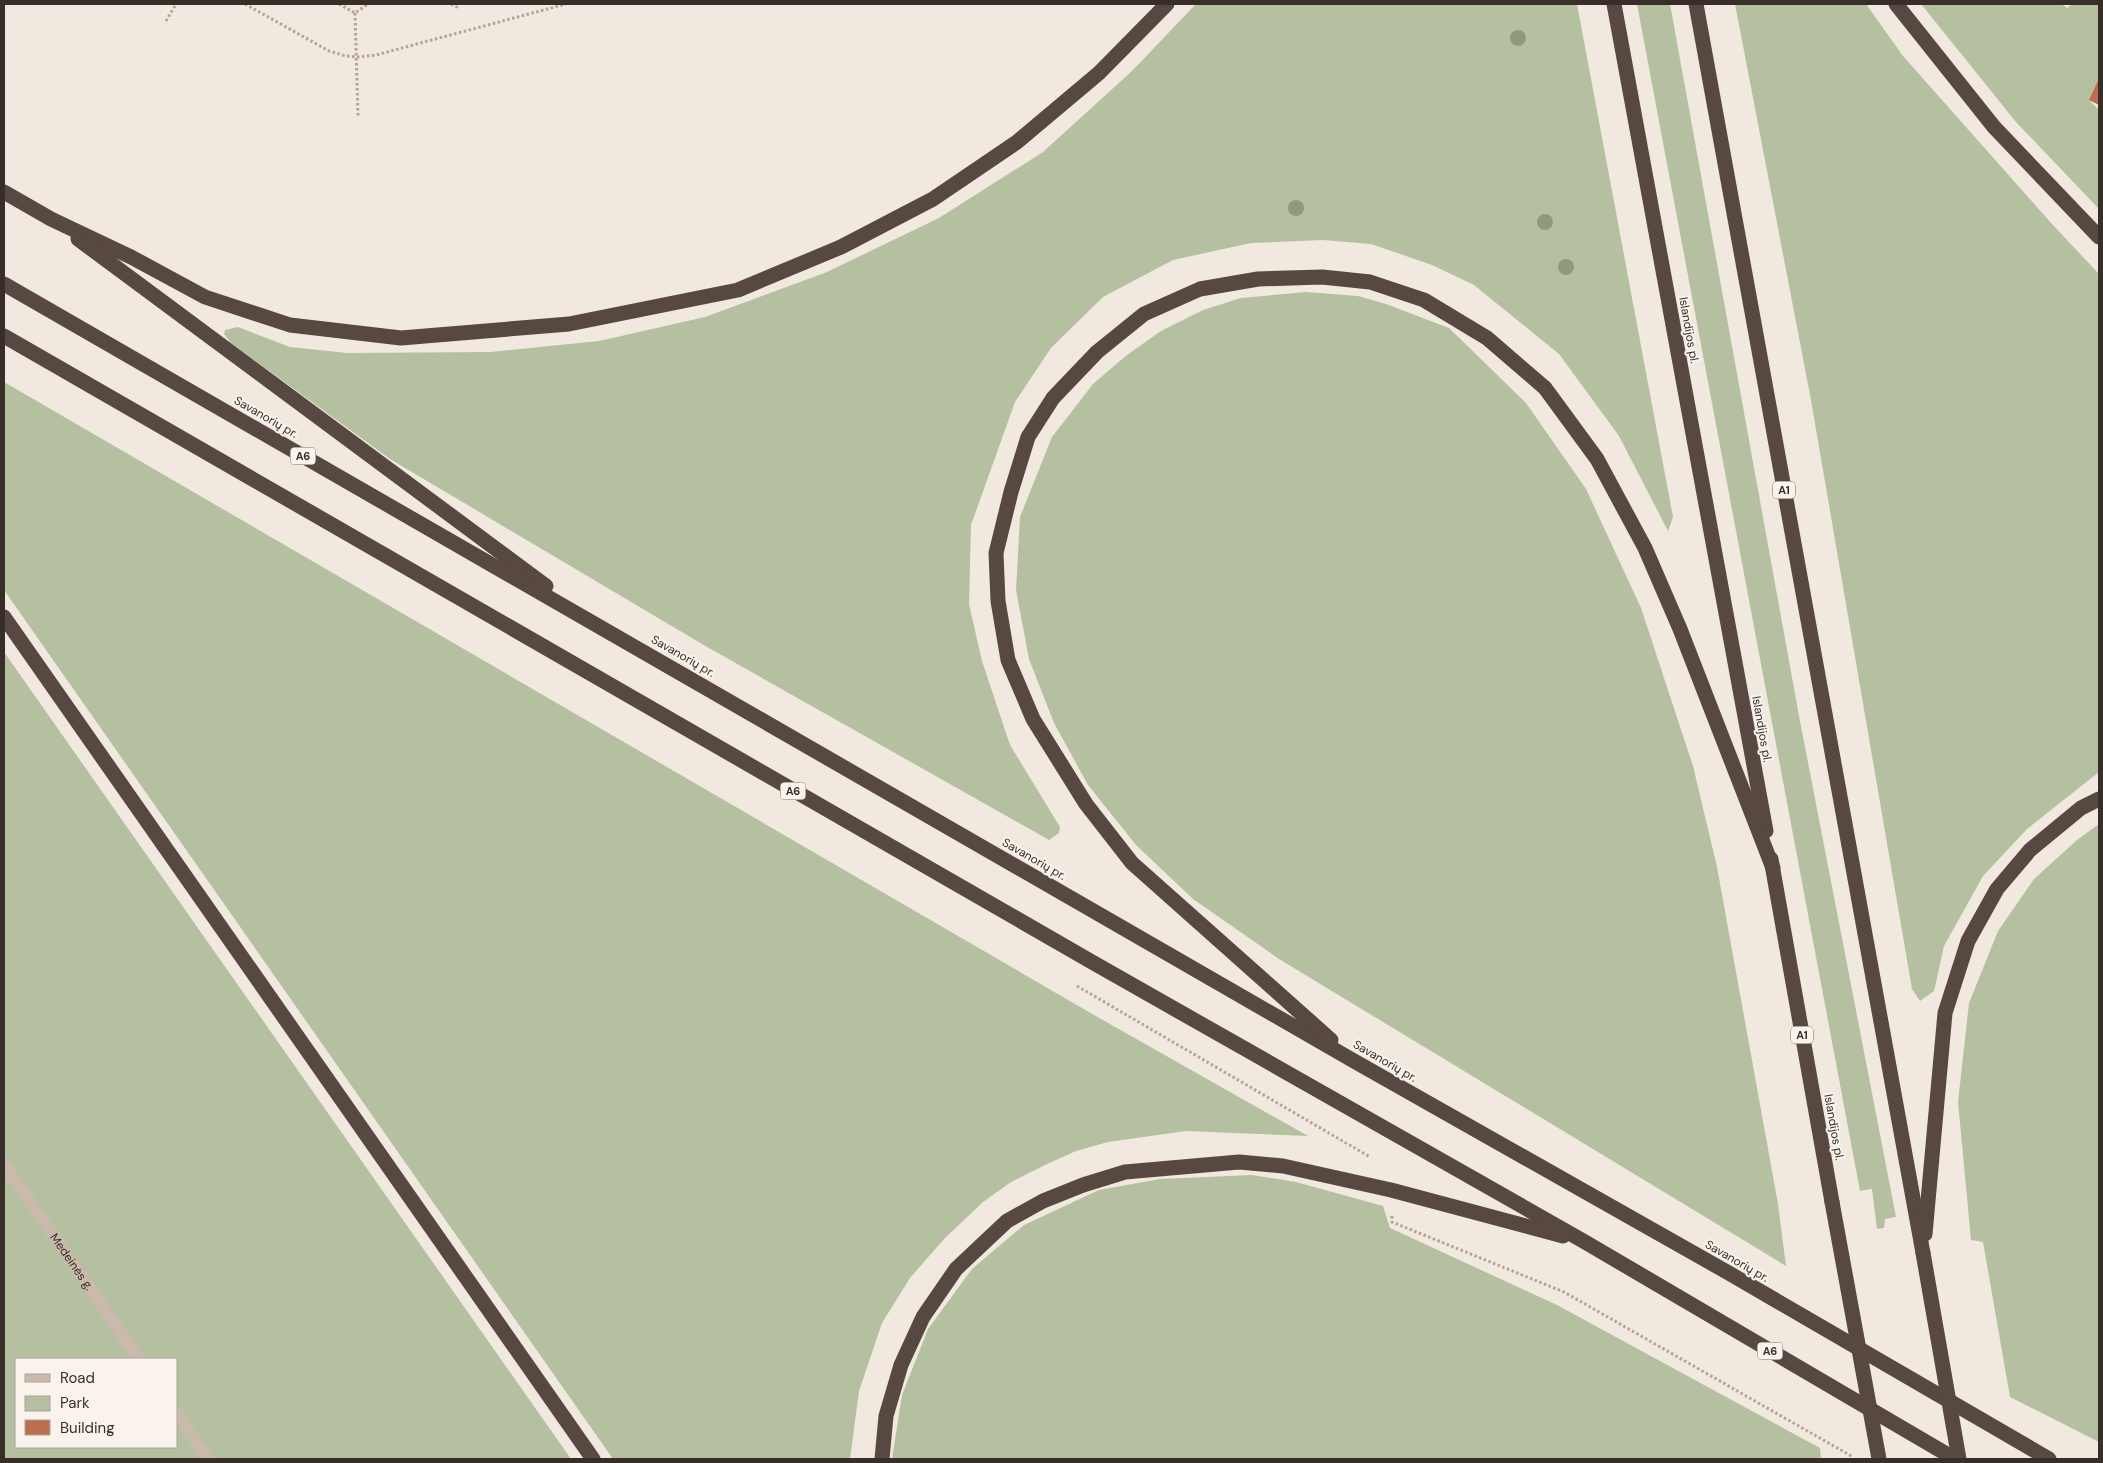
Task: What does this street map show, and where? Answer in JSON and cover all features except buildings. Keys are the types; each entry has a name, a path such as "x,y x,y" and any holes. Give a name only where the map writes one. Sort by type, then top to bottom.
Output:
{"highway":[{"path":"4,192 51,219 131,257 206,296 290,325 401,338 569,324 738,290 841,247 932,199 1024,135 1099,73 1167,4"},
{"name":"Islandijos pl.","path":"1614,4 1773,868 1878,1459"},
{"name":"A1","path":"1696,4 1959,1459"},
{"path":"1896,4 1994,127 2099,237"},
{"path":"51,219 603,628"},
{"path":"1354,1061 1132,863 1086,804 1033,719 1008,660 998,601 996,553 1028,437 1053,398 1097,352 1144,314 1200,289 1258,279 1322,277 1370,282 1424,300 1487,338 1545,388 1597,458 1645,548 1680,629 1773,868"},
{"name":"Savanorių pr.","path":"4,284 1354,1061 1727,1272 2049,1459"},
{"name":"A6","path":"4,336 1092,962 1585,1242 1955,1459"},
{"path":"4,617 593,1459"},
{"path":"1923,1253 1945,1013 1968,941 1997,889 2030,850 2081,808 2099,799"},
{"path":"882,1459 886,1416 901,1365 924,1317 956,1269 1007,1221 1043,1201 1083,1184 1125,1172 1240,1162 1283,1166 1391,1190 1585,1242"}],"street":[{"name":"Medeinės g.","path":"4,1164 138,1358"},
{"path":"178,1417 208,1459"}],"path":[{"path":"166,21 176,4"},
{"path":"245,4 329,51 357,57 376,55 566,4"},
{"path":"339,4 355,13"},
{"path":"355,13 368,4"},
{"path":"451,4 457,7 459,4"},
{"path":"355,13 358,116"},
{"path":"1072,983 1391,1169 1392,1222 1564,1292 1857,1459"}],"green space":[{"path":"1196,4 1577,4 1673,517 1668,531 1619,436 1559,354 1474,285 1432,265 1371,244 1323,240 1251,243 1173,260 1103,297 1051,348 1015,402 971,525 969,604 982,661 1010,745 1060,827 1059,833 1049,840 702,644 390,459 231,343 224,334 225,330 238,327 290,347 347,353 491,352 599,341 705,317 827,272 939,218 1043,152 1132,71"},
{"path":"1637,4 1670,4 1799,716 1896,1217 1885,1219 1884,1228 1877,1229 1872,1189 1860,1191"},
{"path":"1735,4 1866,4 1903,56 2052,224 2099,274 2099,772 2027,829 1983,876 1944,946 1934,991 1920,1001 1912,989 1811,400"},
{"path":"1921,4 2062,4 2067,8 2073,4 2099,4 2099,78 2089,100 2099,110 2099,209 2016,122"},
{"path":"1306,292 1358,296 1386,304 1449,328 1526,403 1586,489 1641,608 1693,766 1717,867 1778,1204 1786,1266 1279,959 1193,899 1136,845 1088,785 1054,723 1029,659 1016,590 1020,517 1052,437 1093,384 1127,355 1161,331 1203,310 1241,298"},
{"path":"4,382 1094,1015 1308,1136 1186,1131 1108,1142 1076,1151 1011,1182 983,1202 944,1239 910,1278 882,1323 859,1391 850,1459 613,1459 4,590"},
{"path":"4,652 571,1459 4,1459"},
{"path":"2099,824 2099,1442 2010,1397 1983,1242 1971,1240 1958,1102 1969,1003 1998,931 2034,879 2077,840"},
{"path":"1252,1175 1296,1182 1383,1206 1390,1228 1557,1305 1820,1448 1821,1459 892,1459 902,1395 928,1329 972,1269 1024,1225 1099,1190 1160,1179"}]}
